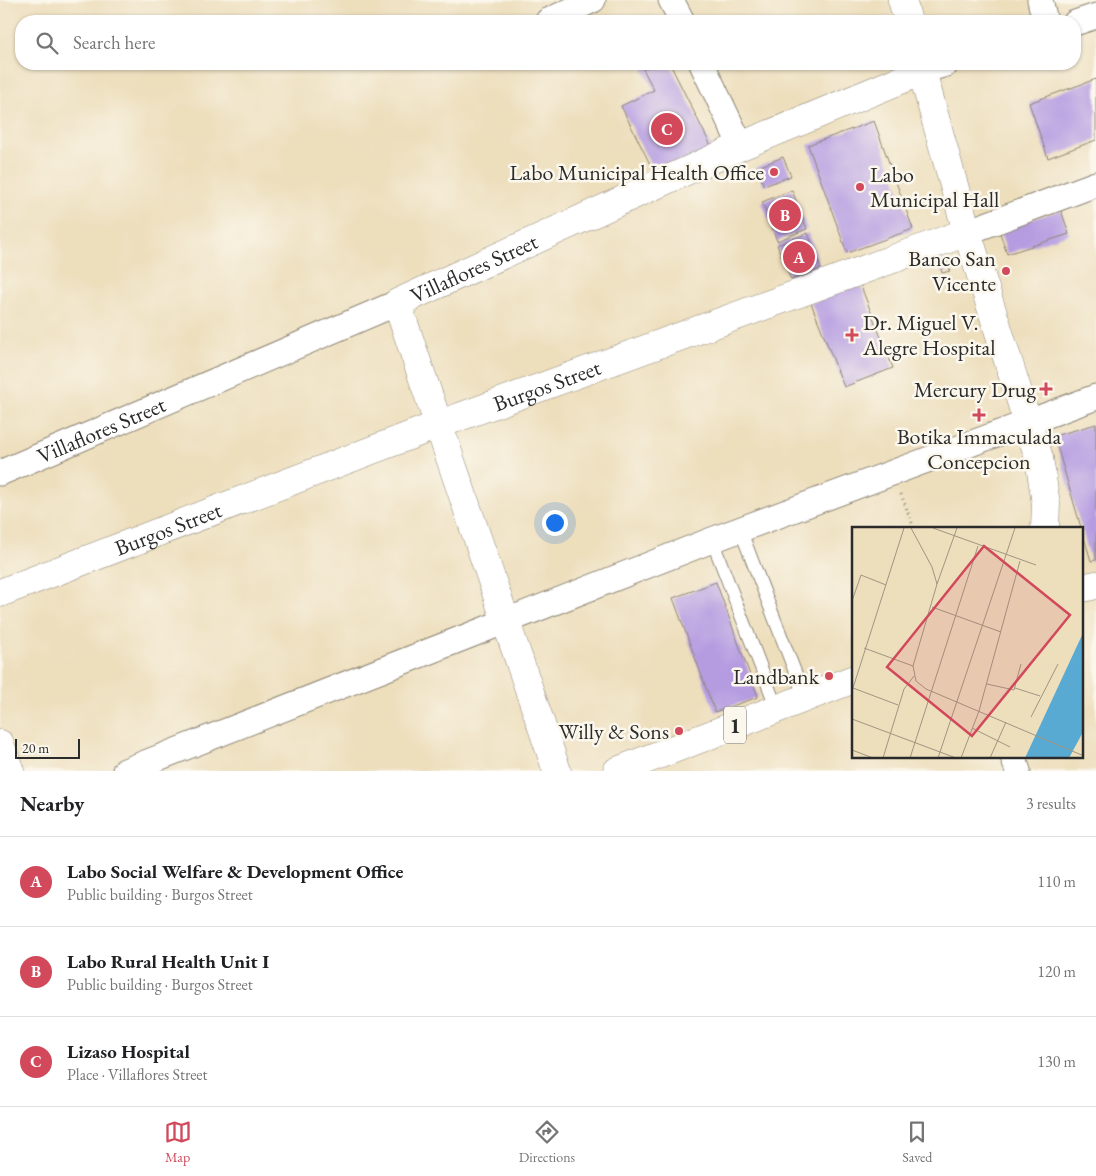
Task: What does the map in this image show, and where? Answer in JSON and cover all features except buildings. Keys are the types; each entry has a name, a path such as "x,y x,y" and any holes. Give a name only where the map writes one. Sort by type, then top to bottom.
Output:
{"street":[{"path":"561,15 593,0"},
{"path":"672,0 679,15"},
{"path":"902,0 906,15"},
{"path":"1040,0 1044,15"},
{"path":"1081,21 1096,16"},
{"path":"705,70 741,146"},
{"name":"Villaflores Street","path":"0,472 397,303 741,146 920,70"},
{"path":"930,70 967,232 1028,423 1044,482 1045,527"},
{"name":"Burgos Street","path":"0,593 440,424 1096,184"},
{"path":"397,303 440,424 557,771"},
{"path":"125,771 740,529 1096,397"},
{"name":"1","path":"617,771 852,680"},
{"path":"0,744 10,771"},
{"path":"1013,758 1018,771"}],"lane":[{"path":"740,529 804,698"},
{"path":"712,540 777,709"}],"path":[{"path":"893,471 914,527"}],"place":[{"name":"Lizaso Hospital","path":"667,129"},
{"name":"Labo Municipal Health Office","path":"774,172"},
{"name":"Labo Municipal Hall","path":"860,187"},
{"name":"Labo Rural Health Unit Ⅰ","path":"785,215"},
{"name":"Labo Social Welfare & Development Office","path":"799,257"},
{"name":"Banco San Vicente","path":"1006,271"},
{"name":"Dr. Miguel V. Alegre Hospital","path":"852,335"},
{"name":"Mercury Drug","path":"1046,389"},
{"name":"Botika Immaculada Concepcion","path":"979,415"},
{"name":"Landbank","path":"829,676"},
{"name":"Willy & Sons","path":"679,731"}]}
